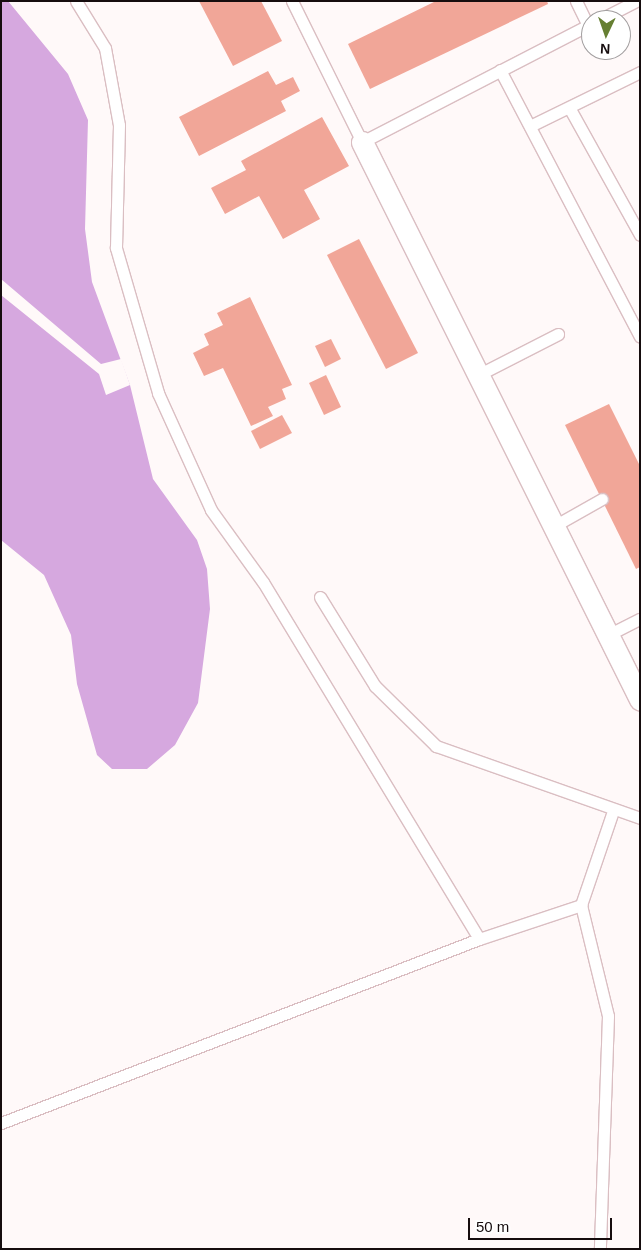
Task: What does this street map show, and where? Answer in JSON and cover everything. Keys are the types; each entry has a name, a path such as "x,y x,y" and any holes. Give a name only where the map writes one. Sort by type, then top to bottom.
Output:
{"street":[{"path":"362,142 640,699"}],"lane":[{"path":"76,1 105,48 119,125 116,248 158,393 211,510 263,582 479,939"},
{"path":"292,1 362,142 581,29"},
{"path":"618,10 636,1"},
{"path":"500,70 640,336"},
{"path":"530,126 570,109 640,72"},
{"path":"570,109 640,236"},
{"path":"478,375 558,334"},
{"path":"554,526 602,499"},
{"path":"320,597 376,686 436,746 612,811 640,818"},
{"path":"608,635 640,619"},
{"path":"600,1249 608,1016 581,905 612,811"},
{"path":"1,1123 479,939 581,905"}],"shaded area":[{"path":"1,1 8,1 68,74 88,120 85,229 92,282 130,385 153,479 197,540 207,569 210,609 198,703 175,745 147,769 112,769 97,755 77,684 71,635 44,575 1,540"}],"pier":[{"path":"1,279 101,364 121,359 130,385 106,395 99,374 1,295"}],"building":[{"path":"199,1 261,1 282,41 233,66"},
{"path":"436,1 547,1 548,4 370,89 348,44"},
{"path":"268,71 276,85 293,77 300,91 281,101 286,111 199,156 179,117"},
{"path":"322,117 349,166 304,190 320,219 283,239 259,196 225,214 211,188 246,170 241,161"},
{"path":"359,239 418,353 386,369 327,255"},
{"path":"250,297 292,385 282,389 286,399 268,407 273,416 251,426 223,368 204,376 193,353 209,345 204,334 223,325 217,313"},
{"path":"331,339 341,359 325,367 315,346"},
{"path":"326,375 341,407 324,415 309,383"},
{"path":"609,404 640,466 640,567 636,569 565,425"},
{"path":"282,415 292,433 260,449 251,431"}]}
